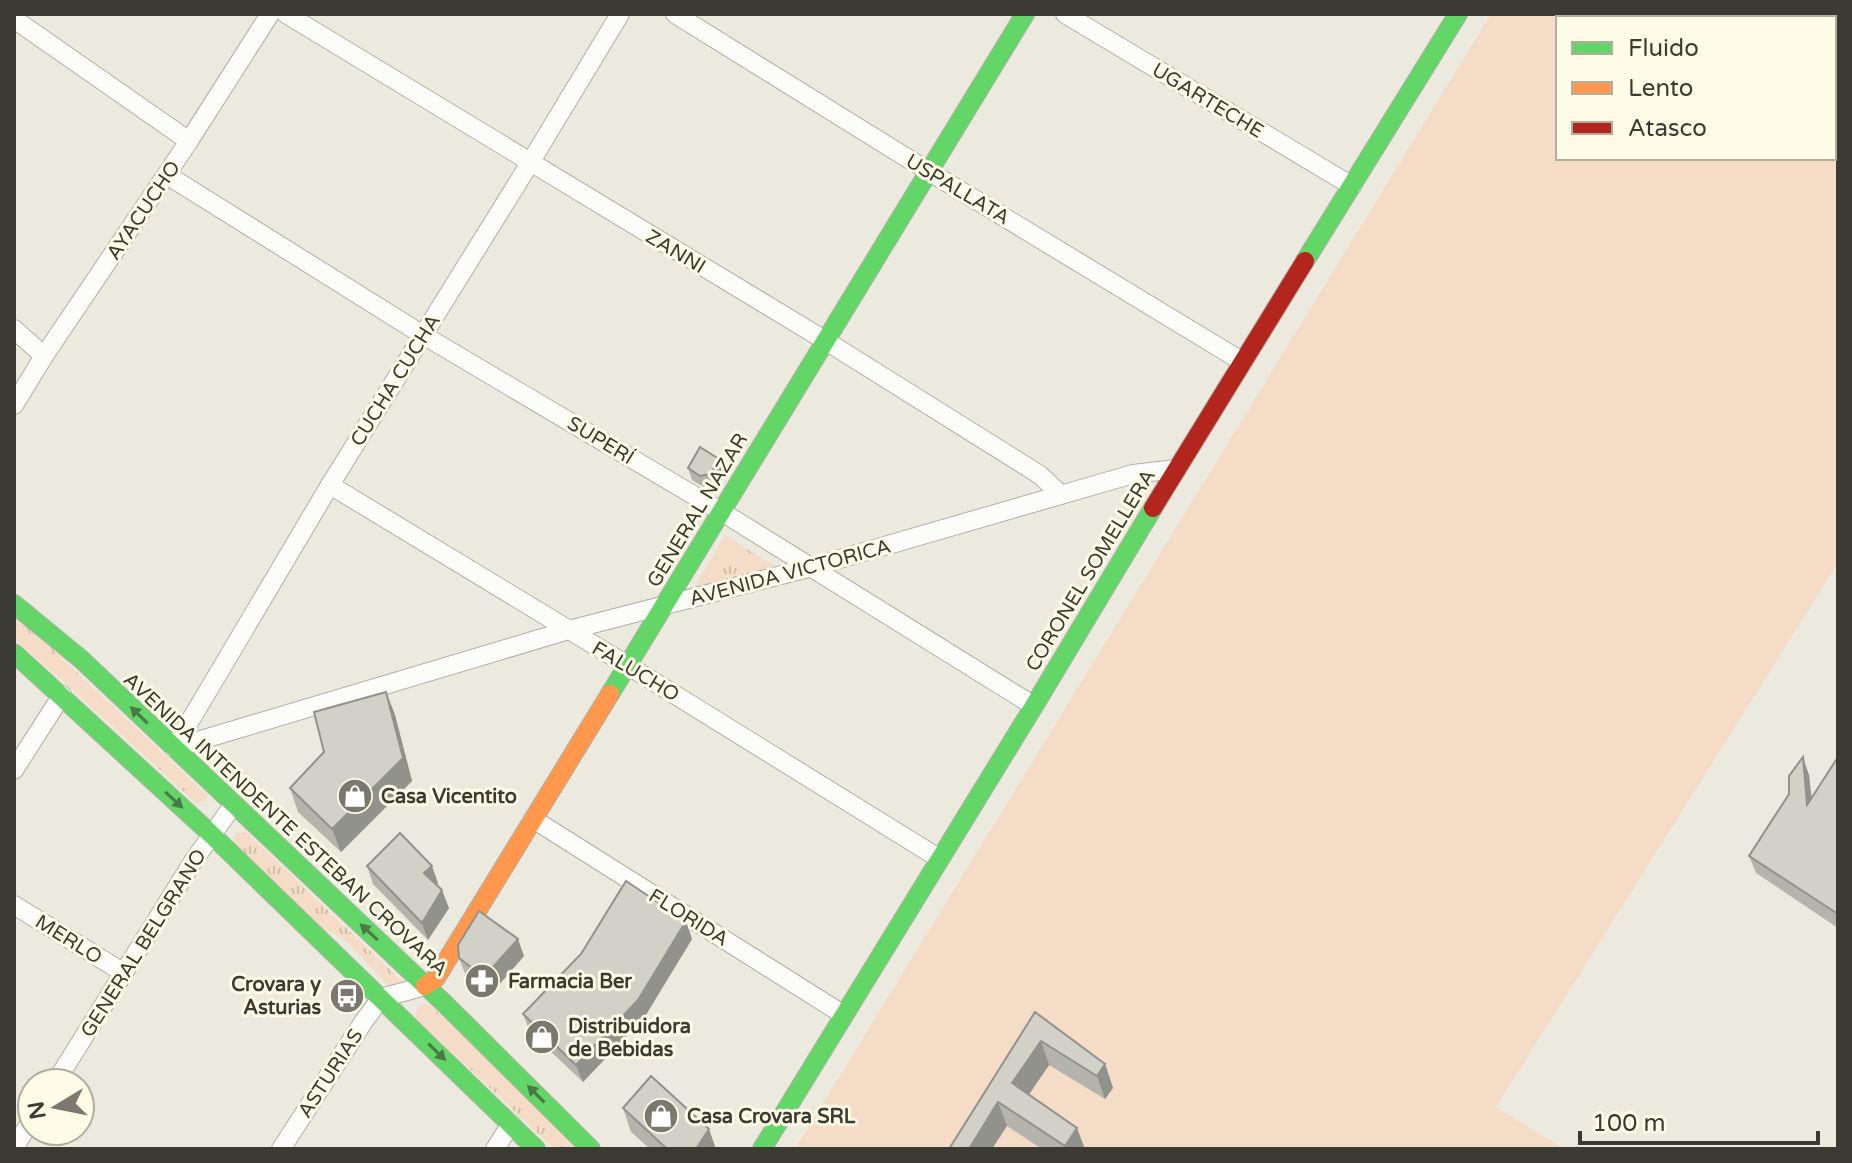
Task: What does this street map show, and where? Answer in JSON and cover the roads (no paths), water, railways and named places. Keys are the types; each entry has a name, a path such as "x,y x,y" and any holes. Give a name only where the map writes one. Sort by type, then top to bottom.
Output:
{"street":[{"name":"AYACUCHO","path":"14,405 270,14"},
{"name":"ZANNI","path":"286,14 826,341 1040,475 1061,495"},
{"name":"CUCHA CUCHA","path":"174,748 330,485 620,14"},
{"name":"USPALLATA","path":"675,14 1243,362"},
{"name":"GENERAL NAZAR","path":"425,986 436,978 1025,14"},
{"name":"UGARTECHE","path":"1065,14 1352,186"},
{"name":"CORONEL SOMELLERA","path":"762,1149 1176,469 1458,14"},
{"path":"14,19 189,141"},
{"name":"SUPERÍ","path":"167,175 423,335 722,512 1034,706"},
{"path":"14,329 44,356"},
{"name":"AVENIDA VICTORICA","path":"174,748 569,630 812,567 1133,474 1176,469"},
{"name":"FALUCHO","path":"330,485 940,859"},
{"name":"AVENIDA INTENDENTE ESTEBAN CROVARA","path":"14,604 82,660 425,986 591,1149"},
{"path":"14,653 212,835 536,1149"},
{"path":"14,770 62,695"},
{"name":"GENERAL BELGRANO","path":"65,1067 194,860 234,804"},
{"name":"FLORIDA","path":"533,819 844,1015"},
{"name":"MERLO","path":"14,905 124,973"},
{"path":"381,998 425,986"},
{"name":"ASTURIAS","path":"281,1149 381,998"},
{"path":"495,1149 511,1124"}],"place":[{"name":"Casa Vicentito","path":"355,796"},
{"name":"Farmacia Ber","path":"482,981"},
{"name":"Crovara y Asturias","path":"347,996"},
{"name":"Distribuidora de Bebidas","path":"542,1037"},
{"name":"Casa Crovara SRL","path":"661,1116"}]}
